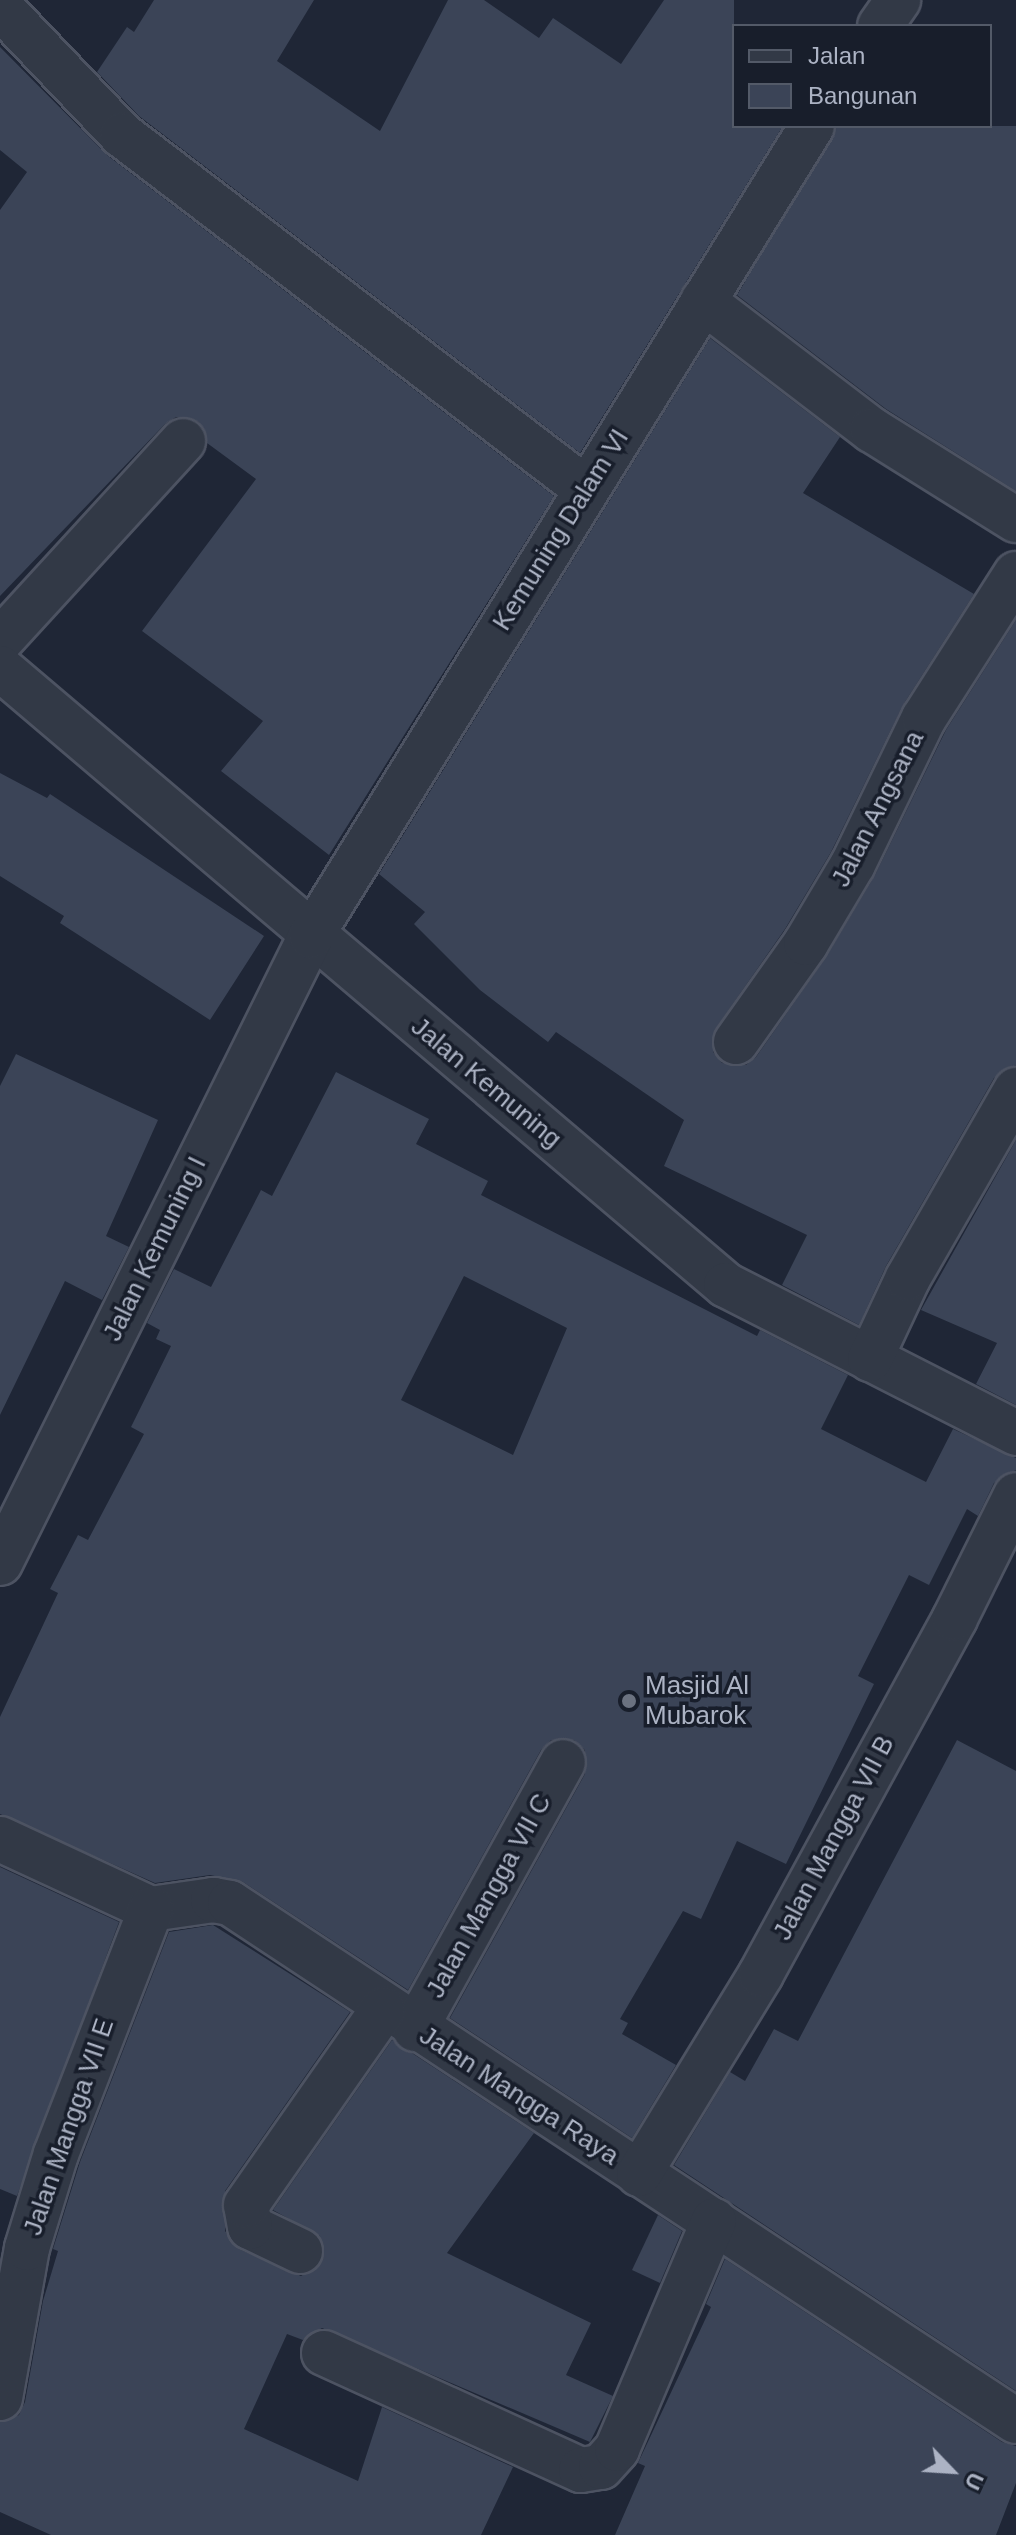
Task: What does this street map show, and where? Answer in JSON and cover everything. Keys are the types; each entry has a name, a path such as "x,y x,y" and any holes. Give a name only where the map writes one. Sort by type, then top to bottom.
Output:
{"street":[{"path":"17,0 0,8 122,135 586,489"},
{"path":"881,24 898,0"},
{"name":"Kemuning Dalam VI","path":"311,936 811,128"},
{"path":"703,301 872,430 1016,520"},
{"path":"0,641 183,441"},
{"name":"Jalan Angsana","path":"736,1042 806,943 853,864 924,718 1016,574"},
{"name":"Jalan Kemuning","path":"0,668 311,936 726,1285 1016,1433"},
{"name":"Jalan Kemuning I","path":"0,1563 311,936"},
{"path":"870,1359 908,1278 1016,1090"},
{"name":"Jalan Mangga VII B","path":"639,2174 761,1974 1016,1495"},
{"name":"Jalan Mangga VII C","path":"300,2251 250,2227 246,2205 399,2019 563,1762"},
{"path":"0,1839 151,1909"},
{"name":"Jalan Mangga Raya","path":"151,1909 213,1900 230,1903 399,2019 714,2221 1016,2421"},
{"name":"Jalan Mangga VII E","path":"0,2398 27,2248 56,2154 151,1909"},
{"path":"324,2353 581,2470 601,2467 617,2449 714,2221"}],"building":[{"path":"154,0 314,0 277,61 380,131 448,0 484,0 539,38 553,18 621,64 664,0 734,0 732,128 782,128 580,453 139,116 97,72 127,27 134,32"},
{"path":"0,47 107,155 554,496 329,855 221,771 263,721 142,631 256,479 207,443 199,422 176,417 165,424 0,596 0,210 27,172 0,150"},
{"path":"1016,126 1016,491 886,409 737,295 836,128"},
{"path":"710,338 840,437 803,493 974,594 903,705 831,852 785,929 716,1028 713,1052 722,1063 746,1065 756,1057 826,957 875,875 946,730 1016,620 1016,1065 994,1078 886,1266 859,1325 782,1285 807,1235 664,1166 684,1120 556,1032 548,1042 480,990 414,924 425,912 379,874"},
{"path":"0,773 47,798 50,794 264,936 210,1020 60,923 64,916 0,876"},
{"path":"16,1054 158,1120 106,1236 129,1247 102,1300 65,1281 0,1415 0,1086"},
{"path":"336,1072 429,1119 416,1144 488,1181 481,1195 757,1336 760,1330 848,1375 821,1429 926,1482 953,1429 1016,1458 1016,1470 994,1483 978,1516 967,1509 929,1585 909,1575 858,1676 874,1684 786,1864 737,1841 701,1919 683,1911 620,2019 628,2023 622,2034 676,2065 632,2138 450,2018 585,1774 585,1750 574,1740 551,1740 541,1750 408,1990 243,1882 210,1875 155,1883 0,1814 0,1717 58,1593 50,1589 78,1535 88,1540 144,1434 131,1427 171,1346 156,1339 160,1330 147,1323 174,1269 211,1287 261,1190 272,1196","holes":["464,1276 567,1328 513,1455 401,1400"]},
{"path":"1016,1140 1016,1405 976,1384 997,1343 921,1310"},
{"path":"957,1740 1016,1771 1016,2391 674,2165 730,2072 745,2081 774,2029 798,2041"},
{"path":"0,1867 119,1922 17,2196 0,2189"},
{"path":"213,1925 350,2012 225,2191 225,2231 239,2249 301,2276 322,2262 320,2236 273,2210 392,2040 534,2133 447,2253 591,2323 566,2375 613,2396 590,2442 322,2328 303,2340 287,2334 244,2429 358,2481 382,2407 513,2467 481,2535 51,2535 0,2512 0,2422 19,2415 25,2402 43,2301 58,2251 53,2249 80,2162 169,1932"},
{"path":"658,2215 682,2231 660,2283 632,2270"},
{"path":"725,2259 1002,2442 1016,2446 1016,2483 996,2535 615,2535 645,2466 638,2463 711,2307 706,2304"}],"place":[{"name":"Masjid Al Mubarok","path":"629,1701"}]}
